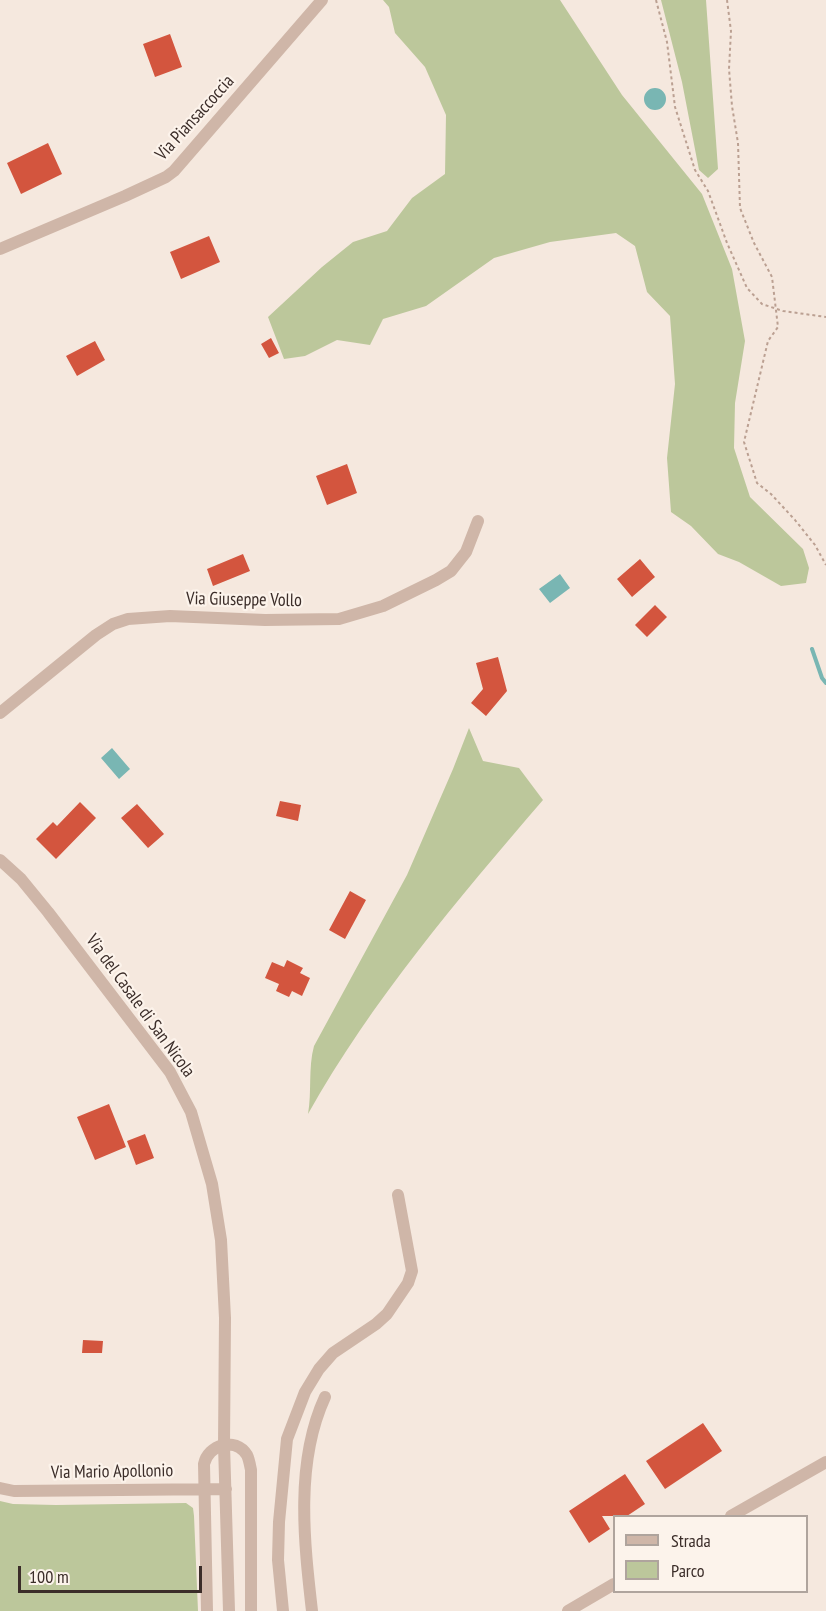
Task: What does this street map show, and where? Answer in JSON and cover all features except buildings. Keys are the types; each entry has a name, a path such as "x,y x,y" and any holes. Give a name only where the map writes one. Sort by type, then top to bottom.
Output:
{"street":[{"name":"Via Piansaccoccia","path":"0,249 125,196 174,171 322,0"},
{"name":"Via Giuseppe Vollo","path":"0,713 96,635 113,624 128,619 170,616 265,620 339,619 383,606 451,571 466,552 478,521"},
{"name":"Via del Casale di San Nicola","path":"0,860 21,879 48,912 170,1072 191,1112 212,1184 221,1240 225,1318 224,1445 229,1611"},
{"path":"284,1611 278,1560 279,1522 287,1439 305,1392 319,1369 333,1353 387,1314 408,1283 412,1271 398,1195"},
{"path":"312,1611 306,1561 307,1467 316,1417 325,1397"},
{"path":"207,1611 205,1459 211,1450 224,1445 242,1449 248,1457 251,1470 251,1611"},
{"path":"733,1515 826,1462"},
{"name":"Via Mario Apollonio","path":"0,1488 14,1491 226,1489"},
{"path":"568,1611 613,1585"}],"path":[{"path":"656,0 667,42 675,107 695,170 708,191 747,288 762,304 826,317"},
{"path":"727,0 731,31 729,69 738,143 740,208 754,243 772,277 778,327 768,341 744,442 757,483 771,494 795,520 815,545 826,565"}],"green space":[{"path":"383,0 560,0 622,95 702,194 732,269 745,341 735,403 734,448 750,497 803,549 809,568 806,583 781,586 739,562 718,554 691,526 671,512 667,458 675,384 670,316 647,292 635,246 616,233 550,242 494,258 426,306 383,319 370,345 337,340 305,356 284,359 268,317 353,242 387,231 412,198 445,174 446,115 425,67 395,33 389,7"},
{"path":"661,0 706,0 718,169 708,178 699,170 682,82"},
{"path":"469,728 483,761 519,768 543,800 448,913 388,991 333,1072 308,1114 314,1046 407,875"},
{"path":"0,1501 13,1504 56,1505 186,1503 193,1508 194,1516 198,1611 0,1611"}],"water":[{"path":"651,88 659,88 666,95 666,103 659,110 651,110 644,103 644,95"},
{"path":"560,574 570,588 550,603 539,589"},
{"path":"112,748 130,769 119,779 101,758"}],"waterway":[{"path":"812,649 826,683"}]}
